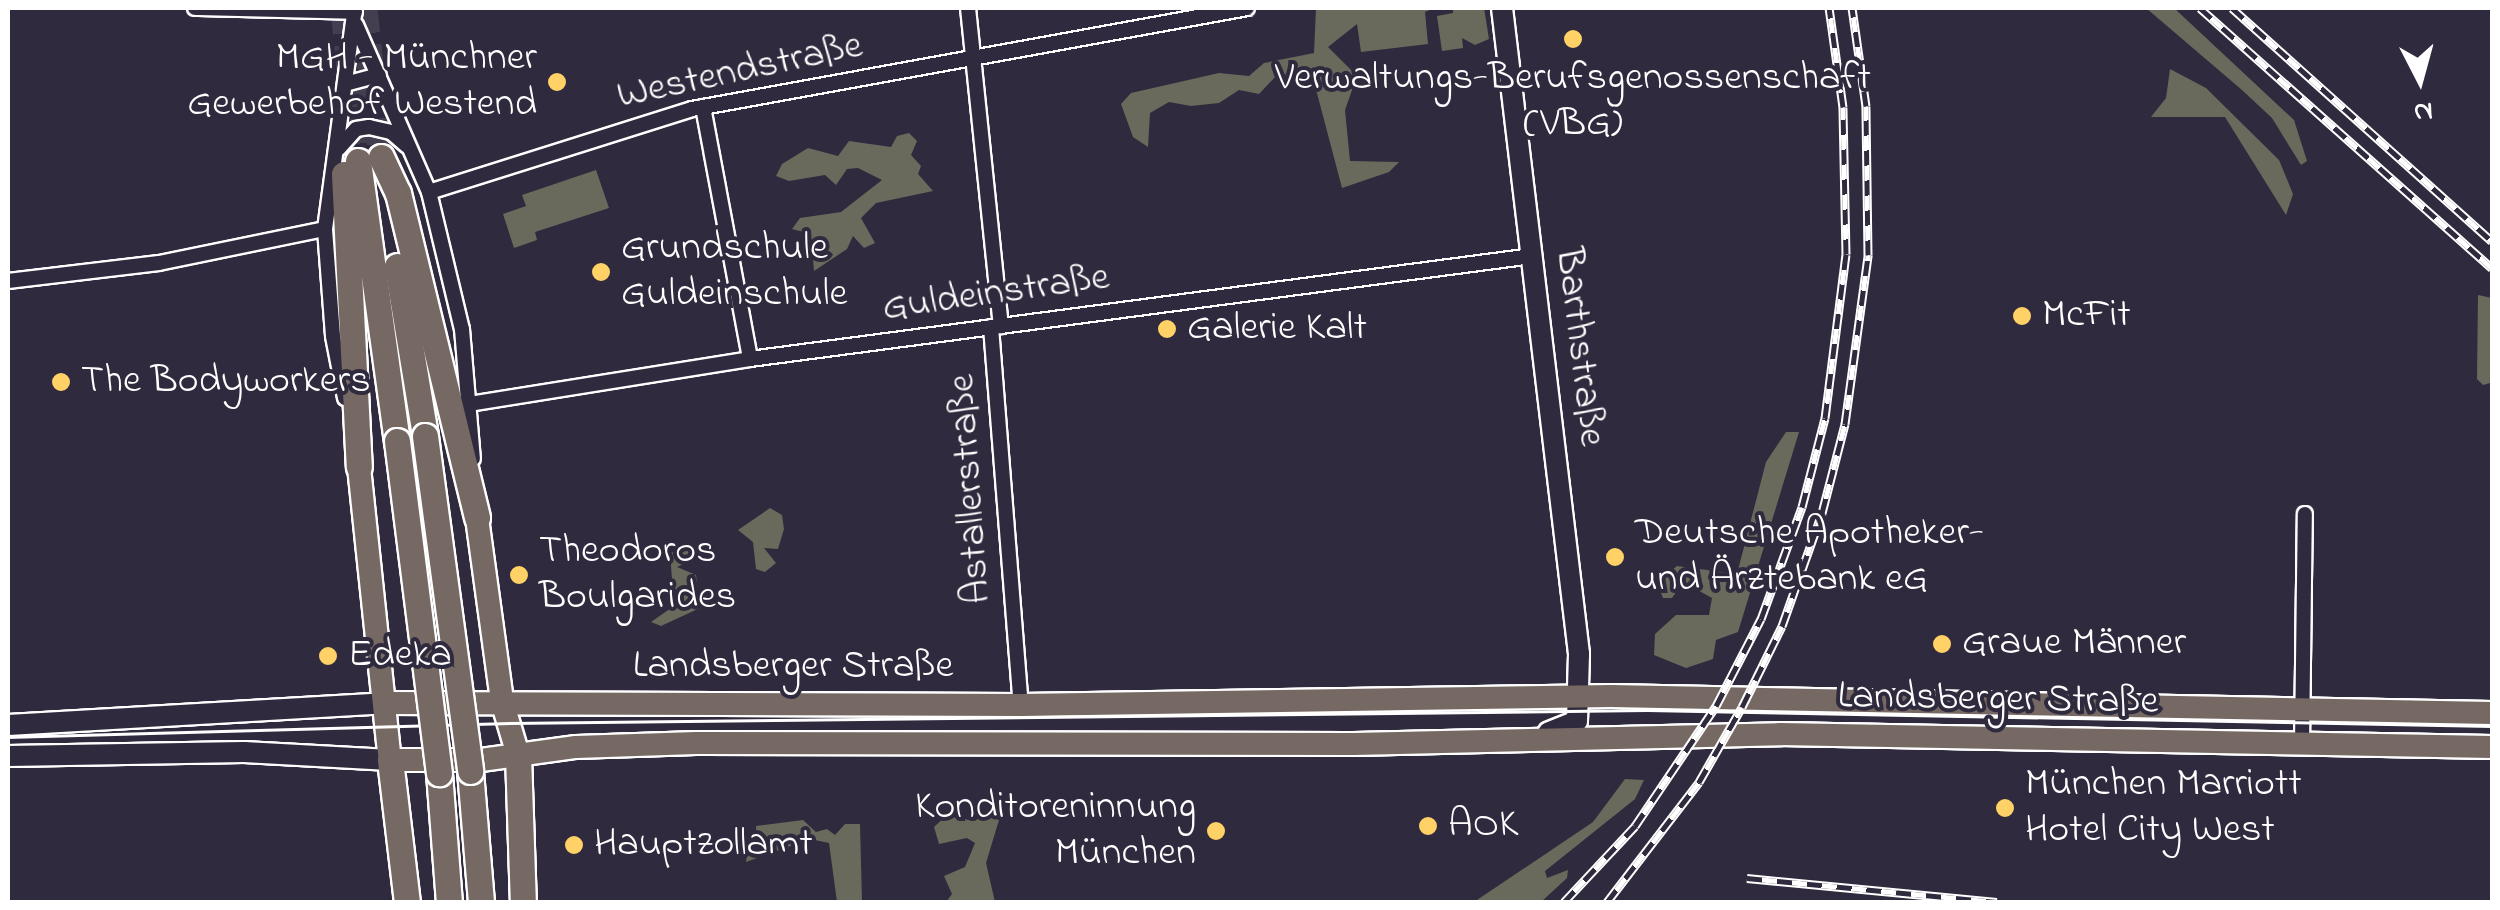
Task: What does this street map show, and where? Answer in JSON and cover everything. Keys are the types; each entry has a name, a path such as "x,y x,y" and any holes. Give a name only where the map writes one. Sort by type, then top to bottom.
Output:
{"highway":[{"path":"356,160 425,436 481,902"},
{"path":"356,160 430,677 449,902"},
{"path":"356,160 359,467"},
{"path":"356,160 398,193 477,518"},
{"path":"518,755 523,902"},
{"path":"390,760 406,902"}],"main road":[{"path":"359,467 390,760"},
{"path":"477,518 502,700 518,755"},
{"name":"Landsberger Straße","path":"384,702 1021,705 1580,696 2302,705 2492,713"},
{"name":"Landsberger Straße","path":"390,760 518,755 616,745 874,740 1502,742 1780,734 2492,747"}],"street":[{"path":"196,8 355,15"},
{"name":"Astallerstraße","path":"968,8 996,326 1021,705"},
{"name":"Westendstraße","path":"429,192 538,153 703,107 1247,8"},
{"name":"Barthstraße","path":"1502,8 1580,696"},
{"path":"355,15 429,192 462,329 477,518"},
{"path":"355,15 345,84 356,160 326,229 333,336 359,467"},
{"path":"345,84 379,75"},
{"path":"703,107 750,359"},
{"path":"356,160 349,134 369,127 391,132 411,150"},
{"path":"8,282 159,263 326,229"},
{"name":"Guldeinstraße","path":"469,404 750,359 1532,256"},
{"path":"2302,746 2305,514"},
{"name":"Landsberger Straße","path":"1502,742 1571,728 1580,696"},
{"name":"Landsberger Straße","path":"8,725 384,702"},
{"name":"Landsberger Straße","path":"8,756 244,752 390,760"}],"green space":[{"path":"1316,8 1434,8 1425,12 1428,44 1361,52 1357,24 1328,47 1357,76 1345,110 1350,161 1399,162 1389,172 1342,188 1313,78 1278,74 1259,94 1239,90 1219,103 1191,106 1169,102 1150,113 1148,147 1133,137 1121,104 1131,93 1219,73 1249,76 1264,63 1314,53"},
{"path":"1453,8 1484,8 1489,39 1475,45 1462,38 1463,48 1442,51 1437,16 1453,13"},
{"path":"2146,8 2174,8 2294,120 2307,161 2301,165 2272,118"},
{"path":"2170,69 2206,88 2279,160 2293,194 2286,215 2225,117 2151,117 2166,98"},
{"path":"909,133 917,141 911,155 921,166 918,174 933,191 876,203 861,218 875,243 864,248 853,236 847,249 814,271 811,234 792,229 800,218 841,212 882,180 858,168 847,169 836,185 825,175 789,181 776,176 782,164 808,148 838,156 849,141 891,147 897,136"},
{"path":"596,170 609,208 535,232 537,240 514,248 503,214 526,206 522,195"},
{"path":"2478,295 2492,298 2490,383 2483,385 2477,379"},
{"path":"1786,432 1799,432 1738,632 1716,640 1713,659 1686,668 1654,655 1655,634 1676,615 1709,615 1712,598 1683,582 1672,598 1663,598 1657,582 1677,566 1737,574 1766,462"},
{"path":"770,508 782,515 784,529 778,549 764,548 776,563 765,572 756,569 753,542 738,530"},
{"path":"696,544 699,557 677,567 696,575 700,608 661,626 651,622 674,606 670,553"},
{"path":"1625,779 1644,780 1635,799 1545,871 1547,878 1568,870 1567,878 1541,902 1474,902 1593,822"},
{"path":"985,813 999,820 986,863 995,902 946,902 952,894 944,876 965,867 975,843 967,838 939,844 934,827 946,816 975,821"},
{"path":"803,820 816,832 827,829 835,835 845,824 860,824 862,902 837,902 829,843 810,839 746,862 748,846 757,845 756,826"}],"tunnel":[{"path":"343,8 358,161"},
{"path":"365,8 381,157"}],"tram line":[{"path":"8,737 509,723 1647,710 2492,726"}],"railway":[{"path":"1564,902 1635,826 1716,706 1761,619 1802,507 1825,418 1846,254 1843,107 1829,8"},
{"path":"1607,902 1699,782 1742,707 1782,626 1822,513 1845,424 1868,255 1866,106 1852,8"},
{"path":"2200,8 2492,268"},
{"path":"2232,8 2492,241"},
{"path":"1747,878 1997,902"}],"place":[{"name":"Verwaltungs-Berufsgenossenschaft (VBG)","path":"1573,39"},
{"name":"MGH - Münchner Gewerbehof Westend","path":"557,82"},
{"name":"Grundschule Guldeinschule","path":"601,272"},
{"name":"McFit","path":"2022,316"},
{"name":"Galerie Kalt","path":"1167,329"},
{"name":"The Bodyworkers","path":"61,382"},
{"name":"Deutsche Apotheker- und Ärztebank eG","path":"1615,557"},
{"name":"Theodoros Boulgarides","path":"519,575"},
{"name":"Graue Männer","path":"1942,644"},
{"name":"Edeka","path":"328,656"},
{"name":"München Marriott Hotel City West","path":"2005,808"},
{"name":"AOK","path":"1428,826"},
{"name":"Konditoreninnung München","path":"1216,831"},
{"name":"Hauptzollamt","path":"574,845"}]}
